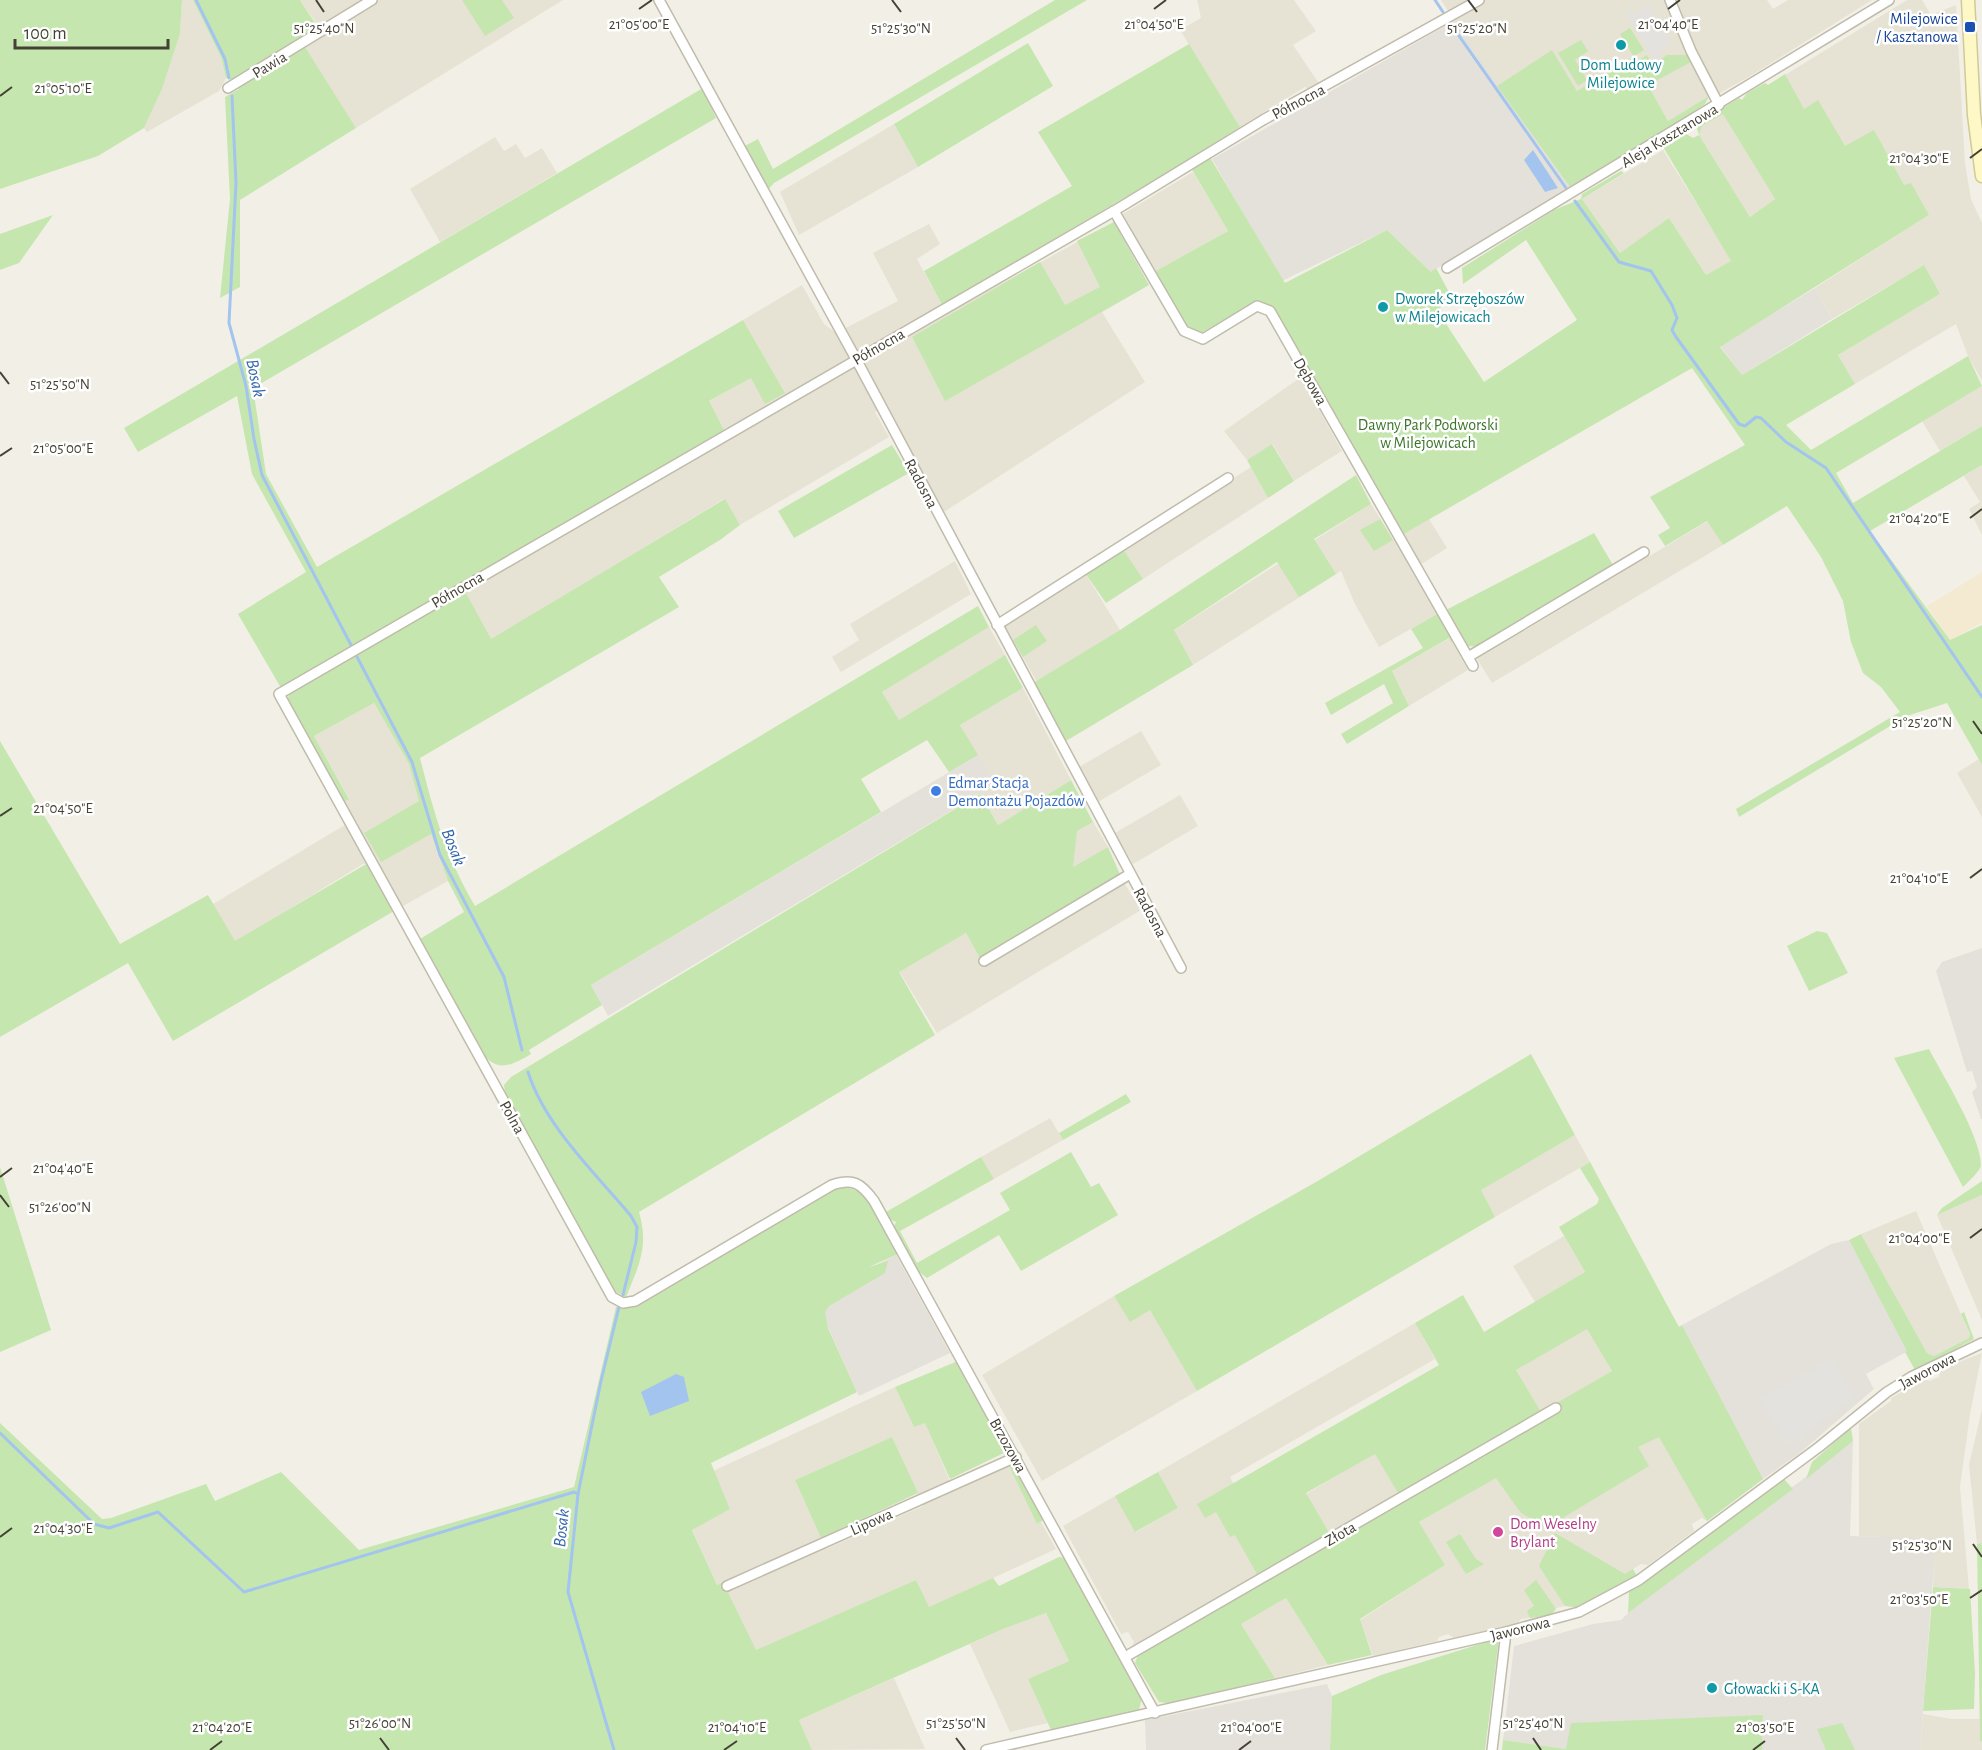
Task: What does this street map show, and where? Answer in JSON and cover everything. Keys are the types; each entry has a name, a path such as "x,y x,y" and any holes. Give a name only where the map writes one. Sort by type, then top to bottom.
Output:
{"main road":[{"path":"1968,0 1974,115 1982,176"}],"street":[{"name":"Pawia","path":"228,88 372,0"},
{"name":"Radosna","path":"659,0 856,359 1181,968"},
{"name":"Północna","path":"279,694 1114,211 1263,120 1479,0"},
{"path":"1670,0 1691,51 1719,105"},
{"name":"Aleja Kasztanowa","path":"1447,268 1889,0"},
{"name":"Dębowa","path":"1114,211 1184,331 1203,339 1257,306 1270,310 1471,662 1644,552"},
{"path":"997,625 1228,478"},
{"name":"Polna","path":"279,694 612,1297 623,1303 634,1301 832,1185 844,1181 856,1181"},
{"path":"984,961 1130,874"},
{"name":"Brzozowa","path":"856,1181 874,1201 1155,1713"},
{"name":"Jaworowa","path":"986,1750 1506,1632 1579,1612 1629,1586 1819,1447 1887,1392 1911,1377 1982,1343"},
{"name":"Złota","path":"1125,1657 1556,1408"},
{"name":"Lipowa","path":"727,1586 1016,1456"},
{"path":"1492,1750 1506,1632"}],"shaded area":[{"path":"182,0 193,0 221,57 226,78 219,91 147,132 144,128 162,89 180,34"},
{"path":"300,0 563,0 356,128 304,47 319,27"},
{"path":"1197,0 1294,0 1316,31 1293,45 1320,85 1309,90 1305,87 1240,127 1180,30 1201,18"},
{"path":"1441,0 1767,0 1773,9 1788,0 1872,0 1747,78 1720,93 1709,96 1668,121 1646,81 1577,91 1552,51 1497,86"},
{"path":"1907,0 1922,0 1931,15 1956,5 1965,163 1971,199 1982,223 1982,381 1968,356 1956,324 1855,384 1838,355 1940,294 1923,266 1832,319 1815,288 1929,215 1904,185 1845,146 1804,109 1743,146 1775,199 1750,217 1699,135 1702,126"},
{"path":"1648,5 1672,43 1658,52 1662,58 1656,62 1625,13 1631,9 1634,14"},
{"path":"1454,21 1570,187 1431,272 1387,230 1282,281 1212,159"},
{"path":"894,124 918,167 799,235 780,192"},
{"path":"495,137 504,151 516,144 525,158 542,148 557,173 440,242 410,189"},
{"path":"1663,150 1732,261 1706,275 1669,218 1621,254 1582,199"},
{"path":"1193,172 1228,231 1154,272 1123,214"},
{"path":"1114,222 1149,285 1102,312 1145,382 944,512 887,405 875,412 889,437 740,525 724,499 490,640 465,591 728,437 708,402 752,377 785,393 743,320 802,285 824,324 836,333 898,301 873,253 929,224 940,244 917,259 945,311 1008,280","holes":["912,337 972,384 945,400"]},
{"path":"1815,288 1832,319 1742,375 1720,346"},
{"path":"1301,377 1342,451 1294,481 1273,444 1247,460 1224,431"},
{"path":"1982,386 1982,426 1940,451 1922,421"},
{"path":"1982,465 1982,535 1969,509 1980,502 1964,476"},
{"path":"1251,467 1268,498 1143,579 1123,549"},
{"path":"1371,504 1393,539 1395,538 1437,614 1379,647 1355,604 1341,571 1193,665 1173,631"},
{"path":"1429,519 1447,548 1420,565 1402,535"},
{"path":"1708,521 1723,545 1492,683 1477,659"},
{"path":"955,561 971,594 841,672 832,657 859,640 850,624"},
{"path":"1082,568 1120,630 1037,682 1000,618"},
{"path":"1982,572 1982,623 1950,640 1927,606"},
{"path":"989,627 1005,655 899,720 882,692"},
{"path":"1450,638 1468,670 1409,706 1392,671"},
{"path":"1023,688 1071,780 998,825 980,794 949,772 977,755 960,725"},
{"path":"374,703 409,764 425,800 365,833 431,834 448,881 394,911 368,864 363,864 235,942 213,904 353,820 344,802 349,798 314,736"},
{"path":"1141,731 1161,765 1098,802 1079,767"},
{"name":"Edmar Stacja Demontażu Pojazdów","path":"978,755 996,784 608,1016 591,985"},
{"path":"1979,759 1982,765 1982,817 1957,773"},
{"path":"1180,795 1198,826 1133,864 1115,833"},
{"path":"1093,822 1108,847 1054,879 1040,850"},
{"path":"1123,881 1141,910 937,1033 899,971 966,933 984,964"},
{"path":"1982,948 1981,1119 1972,1092 1977,1087 1972,1071 1967,1072 1936,971 1942,962"},
{"path":"1050,1118 1063,1140 994,1179 981,1157"},
{"path":"1575,1135 1590,1162 1495,1217 1480,1190"},
{"path":"1982,1195 1982,1320 1937,1215"},
{"path":"1916,1211 1970,1335 1969,1338 1934,1356 1927,1353 1861,1234"},
{"path":"1564,1236 1585,1272 1535,1302 1513,1266"},
{"path":"1849,1240 1908,1351 1866,1374 1874,1389 1801,1452 1763,1479 1682,1325 1831,1244"},
{"path":"896,1255 950,1353 859,1396 814,1296"},
{"path":"1114,1296 1130,1321 1150,1309 1197,1391 1042,1481 982,1375"},
{"path":"1415,1323 1435,1359 1230,1477 1255,1523 1258,1576 1130,1650 1134,1642 1128,1632 1121,1634 1063,1526 1115,1496 1136,1532 1178,1508 1158,1472"},
{"path":"1587,1328 1612,1371 1541,1413 1516,1370"},
{"path":"1982,1353 1970,1414 1960,1487 1969,1589 1933,1587 1935,1539 1859,1536 1859,1424 1891,1401 1891,1398 1926,1378 1929,1381 1939,1377 1941,1369"},
{"path":"1832,1358 1854,1397 1788,1445 1760,1399"},
{"path":"1701,1359 1763,1479 1707,1521 1702,1518 1692,1524 1694,1531 1648,1565 1641,1564 1575,1607 1565,1606 1553,1609 1551,1615 1521,1619 1518,1623 1454,1638 1448,1634 1439,1637 1437,1641 1373,1656 1360,1620 1445,1565 1419,1522"},
{"path":"895,1387 914,1427 925,1422 954,1491 1009,1466 1037,1523 1041,1522 1056,1549 928,1608 916,1580 756,1651 723,1582 717,1585 692,1529 730,1509 713,1471","holes":["892,1437 923,1506 826,1549 795,1480"]},
{"path":"1982,1409 1982,1543 1977,1544 1969,1465"},
{"path":"1853,1441 1850,1536 1936,1538 1920,1750 1762,1750 1763,1716 1566,1749 1503,1740 1514,1646 1593,1624 1621,1620 1633,1608"},
{"path":"1375,1453 1399,1495 1330,1534 1306,1494"},
{"path":"1286,1598 1328,1665 1275,1678 1241,1624"},
{"path":"1046,1613 1069,1661 1028,1679 1048,1723 1010,1732 970,1644"},
{"path":"894,1678 925,1749 812,1750 799,1720"},
{"path":"1327,1684 1332,1696 1330,1750 1146,1750 1145,1720"},
{"path":"1923,1714 1952,1719 1981,1719 1982,1750 1920,1750"}],"green space":[{"path":"0,0 182,0 180,34 162,89 144,128 98,156 0,189"},
{"path":"193,0 300,0 323,35 305,47 356,128 240,200 240,287 220,298 230,199 225,97 239,89 233,80 226,78 221,57"},
{"path":"462,0 502,0 514,18 485,36"},
{"path":"1055,0 1087,0 774,183 767,191 743,147 758,139 773,169"},
{"path":"1630,28 1644,50 1634,56 1637,61 1647,55 1653,65 1667,55 1687,55 1693,61 1648,85 1668,121 1709,96 1705,104 1630,155 1570,187 1497,86 1552,50 1577,91 1634,57 1620,34"},
{"path":"1581,40 1588,51 1575,60 1587,80 1578,86 1558,53"},
{"path":"1028,43 1053,86 918,167 894,124"},
{"name":"Dawny Park Podworski w Milejowicach","path":"1189,44 1240,127 1205,149 1285,283 1387,230 1431,272 1436,268 1450,294 1450,301 1437,310 1484,382 1577,320 1526,240 1463,284 1462,268 1554,210 1581,199 1582,194 1621,171 1624,173 1582,199 1620,253 1669,218 1706,275 1731,261 1662,145 1683,132 1693,138 1699,135 1698,123 1739,98 1742,100 1747,93 1765,83 1768,85 1785,74 1804,109 1818,100 1845,146 1874,130 1904,185 1911,183 1929,215 1720,347 1742,375 1924,265 1940,294 1838,355 1855,384 1786,425 1811,450 1968,356 1982,386 1836,473 1853,503 1982,426 1982,465 1870,531 1950,640 1982,625 1982,765 1947,703 1907,716 1739,817 1736,809 1900,712 1881,687 1863,673 1851,642 1843,601 1821,557 1787,506 1723,545 1707,521 1665,546 1658,535 1670,528 1650,497 1745,445 1692,368 1402,535 1275,309 1256,301 1201,333 1185,325 1154,272 1228,231 1187,161 942,305 924,271 1072,186 1038,132","holes":["1723,114 1775,199 1750,217 1699,135 1702,126"]},
{"path":"703,88 716,118 253,388 266,474 317,567 743,320 785,393 765,404 751,378 709,401 724,430 281,688 238,614 306,572 252,474 237,396 138,452 124,428"},
{"path":"53,215 19,263 0,270 0,234"},
{"path":"1114,222 1149,285 945,401 912,337 1040,262 1065,305 1100,287 1077,241"},
{"path":"1272,444 1294,481 1268,498 1247,460"},
{"path":"892,445 909,473 794,538 778,511"},
{"path":"1356,475 1371,504 1314,539 1336,574 1299,597 1277,562 1174,630 1193,665 1066,741 1033,683 1120,630"},
{"path":"725,499 740,525 720,540 659,577 679,607 420,758 442,834 456,870 475,906 978,606 989,627 882,692 899,720 1005,655 1023,688 960,725 978,755 949,772 927,740 861,779 881,812 591,985 602,1005 529,1050 531,1054 511,1064 493,1063 481,1052 420,939 464,912 448,881 431,834 381,862 364,833 419,801 409,764 374,703 314,736 349,799 344,802 292,712 287,700 289,695 465,591 491,639"},
{"path":"1380,519 1393,540 1374,551 1360,530"},
{"path":"1594,533 1613,565 1482,647 1467,646 1446,610"},
{"path":"1123,549 1143,579 1106,603 1085,573"},
{"path":"1437,614 1453,637 1452,643 1449,638 1392,671 1409,706 1347,744 1341,734 1393,703 1384,684 1331,715 1325,703 1423,648 1411,629"},
{"path":"1036,625 1047,641 1023,657 1013,640"},
{"path":"0,741 120,944 208,895 235,941 368,863 394,911 173,1041 128,963 0,1037"},
{"path":"1071,780 1093,822 1077,831 1073,867 1108,847 1123,881 984,965 966,933 899,972 935,1035 639,1212 643,1246 638,1265 626,1297 612,1290 505,1093 504,1085 511,1077 980,794 998,825"},
{"path":"1817,931 1827,933 1848,973 1809,991 1787,946"},
{"path":"1929,1049 1968,1123 1980,1154 1981,1166 1963,1187 1894,1058"},
{"path":"1531,1054 1575,1135 1481,1190 1495,1217 1197,1391 1150,1310 1130,1322 1114,1296 1316,1182"},
{"path":"1126,1094 1131,1102 1063,1140 1059,1133"},
{"path":"1071,1152 1091,1187 1099,1183 1118,1215 1021,1271 999,1235 927,1278 918,1271 893,1228 896,1222 889,1219 886,1212 981,1157 994,1179 900,1231 917,1263 1010,1210 1000,1193"},
{"path":"1590,1162 1679,1327 1682,1325 1763,1479 1707,1521 1659,1437 1638,1447 1649,1466 1546,1528 1520,1512 1496,1478 1419,1522 1445,1565 1360,1619 1372,1655 1328,1665 1286,1598 1241,1624 1275,1678 1174,1704 1159,1702 1135,1663 1138,1655 1258,1576 1235,1535 1230,1537 1216,1512 1205,1518 1197,1504 1439,1365 1415,1323 1463,1295 1484,1332 1585,1272 1559,1227 1597,1204 1599,1199 1580,1168","holes":["1587,1329 1612,1371 1541,1412 1516,1370","1375,1454 1399,1495 1330,1534 1306,1493"]},
{"path":"0,1167 51,1330 0,1352"},
{"path":"1982,1181 1982,1195 1937,1215 1942,1208"},
{"path":"843,1187 853,1189 871,1203 900,1253 869,1267 888,1261 885,1273 829,1306 825,1312 828,1328 857,1392 711,1463 730,1509 692,1530 717,1585 723,1582 756,1650 916,1580 929,1607 993,1578 999,1586 1059,1557 1066,1558 1142,1697 1139,1710 1051,1730 1028,1679 1069,1661 1046,1613 1003,1629 799,1720 812,1750 0,1750 0,1423 102,1519 111,1518 206,1484 215,1501 281,1472 359,1550 574,1487 616,1307 628,1307 832,1190"},
{"path":"1861,1234 1927,1353 1934,1356 1969,1338 1970,1334 1961,1314 1964,1312 1974,1339 1915,1370 1849,1240"},
{"path":"958,1361 1006,1452 950,1479 925,1423 914,1427 895,1387"},
{"path":"1851,1428 1853,1441 1806,1479 1812,1462"},
{"path":"892,1437 918,1493 821,1538 795,1480"},
{"path":"1016,1465 1045,1519 1037,1524 1009,1466"},
{"path":"1158,1472 1178,1508 1135,1532 1115,1496"},
{"path":"1784,1479 1793,1489 1628,1613 1629,1592"},
{"path":"1555,1533 1625,1574 1633,1569 1637,1576 1576,1610 1575,1607 1565,1606 1539,1566"},
{"path":"1460,1534 1476,1559 1484,1564 1466,1574 1446,1542"},
{"path":"1982,1543 1982,1741 1980,1742 1977,1544"},
{"path":"1536,1580 1556,1609 1551,1615 1530,1618 1527,1611 1534,1606 1524,1590"},
{"path":"1933,1587 1970,1589 1975,1673 1974,1709 1923,1711"},
{"path":"1499,1638 1485,1750 1330,1750 1332,1696 1381,1675"},
{"path":"1763,1715 1762,1750 1502,1750 1503,1740 1566,1749 1571,1723"},
{"path":"1842,1723 1855,1750 1826,1750 1817,1729"}],"water":[{"path":"1533,150 1558,188 1545,192 1524,160"},
{"path":"676,1374 684,1377 689,1401 650,1416 641,1392"}],"waterway":[{"name":"Bosak","path":"196,0 225,59 229,78"},
{"path":"1435,0 1443,12"},
{"path":"1450,23 1566,188"},
{"name":"Bosak","path":"232,96 236,183 229,323 246,386 254,439 262,475 351,645"},
{"path":"1575,201 1619,262 1651,271 1672,305 1677,318 1672,330 1676,337 1739,424 1745,426 1756,417 1761,418 1786,442 1826,468 1982,697"},
{"name":"Bosak","path":"356,655 412,762 440,855 504,977 522,1050"},
{"name":"Bosak","path":"528,1072 546,1111 559,1130 631,1216 637,1227 636,1242 623,1295"},
{"name":"Bosak","path":"614,1750 568,1592 578,1494 619,1307"},
{"path":"0,1433 94,1524 109,1528 158,1512 244,1592 574,1492 578,1494"}],"place":[{"name":"Milejowice / Kasztanowa","path":"1970,27"},
{"name":"Dom Ludowy Milejowice","path":"1621,45"},
{"name":"Dworek Strzęboszów w Milejowicach","path":"1383,307"},
{"name":"Edmar Stacja Demontażu Pojazdów","path":"936,791"},
{"name":"Dom Weselny Brylant","path":"1498,1532"},
{"name":"Głowacki i S-KA","path":"1712,1688"}]}
